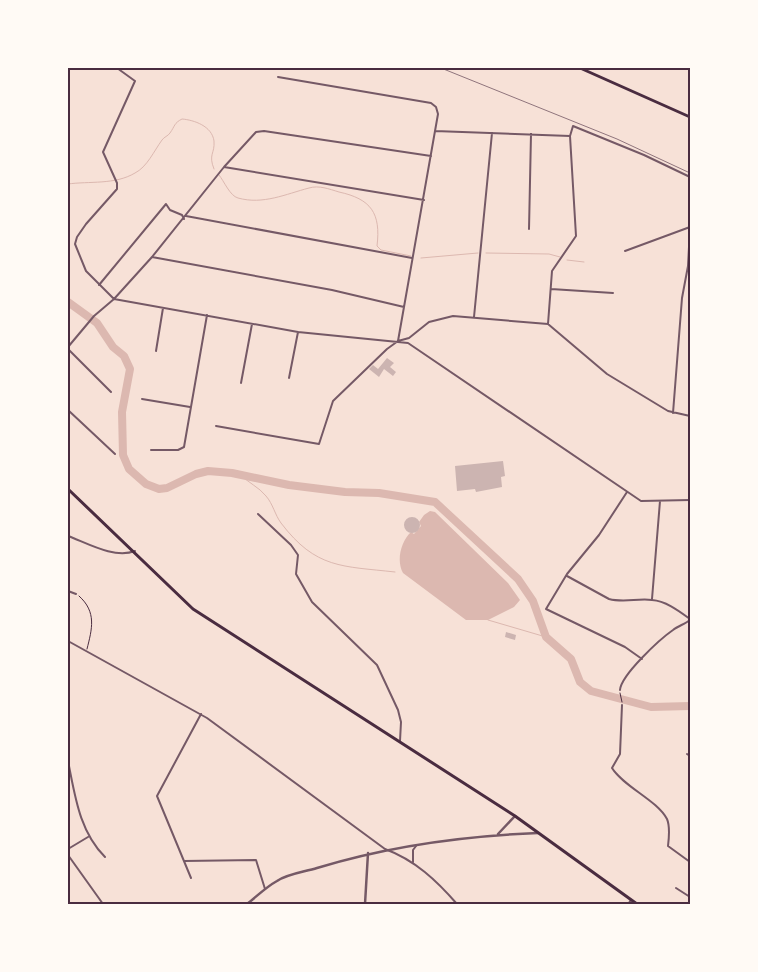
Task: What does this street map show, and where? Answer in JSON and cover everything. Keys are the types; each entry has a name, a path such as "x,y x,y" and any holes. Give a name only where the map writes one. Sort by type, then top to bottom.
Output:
{"main road":[{"path":"580,68 690,117"},
{"path":"68,489 135,551 193,609 515,816 637,904"}],"street":[{"path":"117,68 135,81 103,152 117,183 116,192 86,224 75,240 86,271 114,299 298,332 408,342 640,501 690,500"},
{"path":"278,78 430,103 436,107 438,114 398,341"},
{"path":"548,324 552,271 576,236 571,128 576,126 690,178"},
{"path":"435,131 570,136"},
{"path":"111,392 68,348 94,316 114,299 152,257 224,167 256,132 431,156"},
{"path":"474,317 492,133"},
{"path":"529,229 531,134"},
{"path":"224,167 424,200"},
{"path":"100,285 166,204 170,210 185,217 412,258"},
{"path":"625,251 690,228 688,266 682,298 673,413"},
{"path":"152,257 332,290 405,307"},
{"path":"551,289 613,293"},
{"path":"156,351 163,308"},
{"path":"150,450 178,450 184,447 207,316"},
{"path":"216,426 319,444 332,401 398,341 409,338 429,322 453,316 548,324 607,374 642,397 673,413 690,416"},
{"path":"241,382 252,324"},
{"path":"289,378 298,332"},
{"path":"142,399 190,407"},
{"path":"68,410 115,454"},
{"path":"627,492 599,534 566,576 546,609 625,647 642,660"},
{"path":"652,600 660,501"},
{"path":"258,514 291,545 298,555 296,574 312,602 377,665 398,710 400,741"},
{"path":"68,536 112,552 128,554 135,551"},
{"path":"566,576 609,600 652,600 671,606 690,620 675,629 642,660 620,684 620,690"},
{"path":"68,591 76,594"},
{"path":"68,641 201,714 385,849 413,862 457,904"},
{"path":"622,705 620,754 612,768 619,777 664,814 668,823 668,846 690,862"},
{"path":"191,878 157,796 201,714"},
{"path":"68,761 81,819 88,837 105,857"},
{"path":"498,834 515,816"},
{"path":"247,904 278,880 368,853 385,849 398,850 442,840 498,834 539,833"},
{"path":"68,849 88,837"},
{"path":"413,862 414,850 417,845"},
{"path":"365,904 368,853"},
{"path":"68,855 103,904"},
{"path":"184,861 256,860 265,890"},
{"path":"676,888 690,897"},
{"path":"628,904 631,900"}],"path":[{"path":"76,594 84,600 93,619 86,650"},
{"path":"620,690 622,705"}],"shaded area":[{"path":"430,511 435,512 508,583 520,600 514,607 488,620 466,620 403,573 400,563 402,546 407,536 411,532 414,534 421,526 419,522"}],"building":[{"path":"387,358 394,363 390,367 396,372 393,376 384,369 379,377 369,369 373,365 378,369"},
{"path":"503,461 505,476 501,477 502,487 476,492 475,489 457,491 455,466"},
{"path":"412,517 420,525 412,533 404,525"},
{"path":"506,632 516,635 515,640 505,637"}],"waterway":[{"path":"68,184 111,181 135,173 147,163 163,139 169,134 176,123 182,119 197,122 210,131 214,141 212,157 214,169"},
{"path":"219,175 235,197 247,200 274,198 316,187 350,195 366,203 372,209 377,225 377,246 381,250 411,256"},
{"path":"421,258 478,253"},
{"path":"486,253 549,254 560,257"},
{"path":"567,260 584,262"},
{"path":"68,302 97,323 113,347 124,356 130,369 122,412 123,455 129,469 146,484 159,489 167,488 196,474 208,471 232,473 289,485 345,492 379,493 435,502 518,579 533,601 546,637 571,659 580,682 591,691 651,707 690,706"},
{"path":"240,474 266,496 279,520 294,538 318,557 345,566 395,572"},
{"path":"488,620 546,637"}],"railway":[{"path":"441,68 617,139 690,173"}]}
